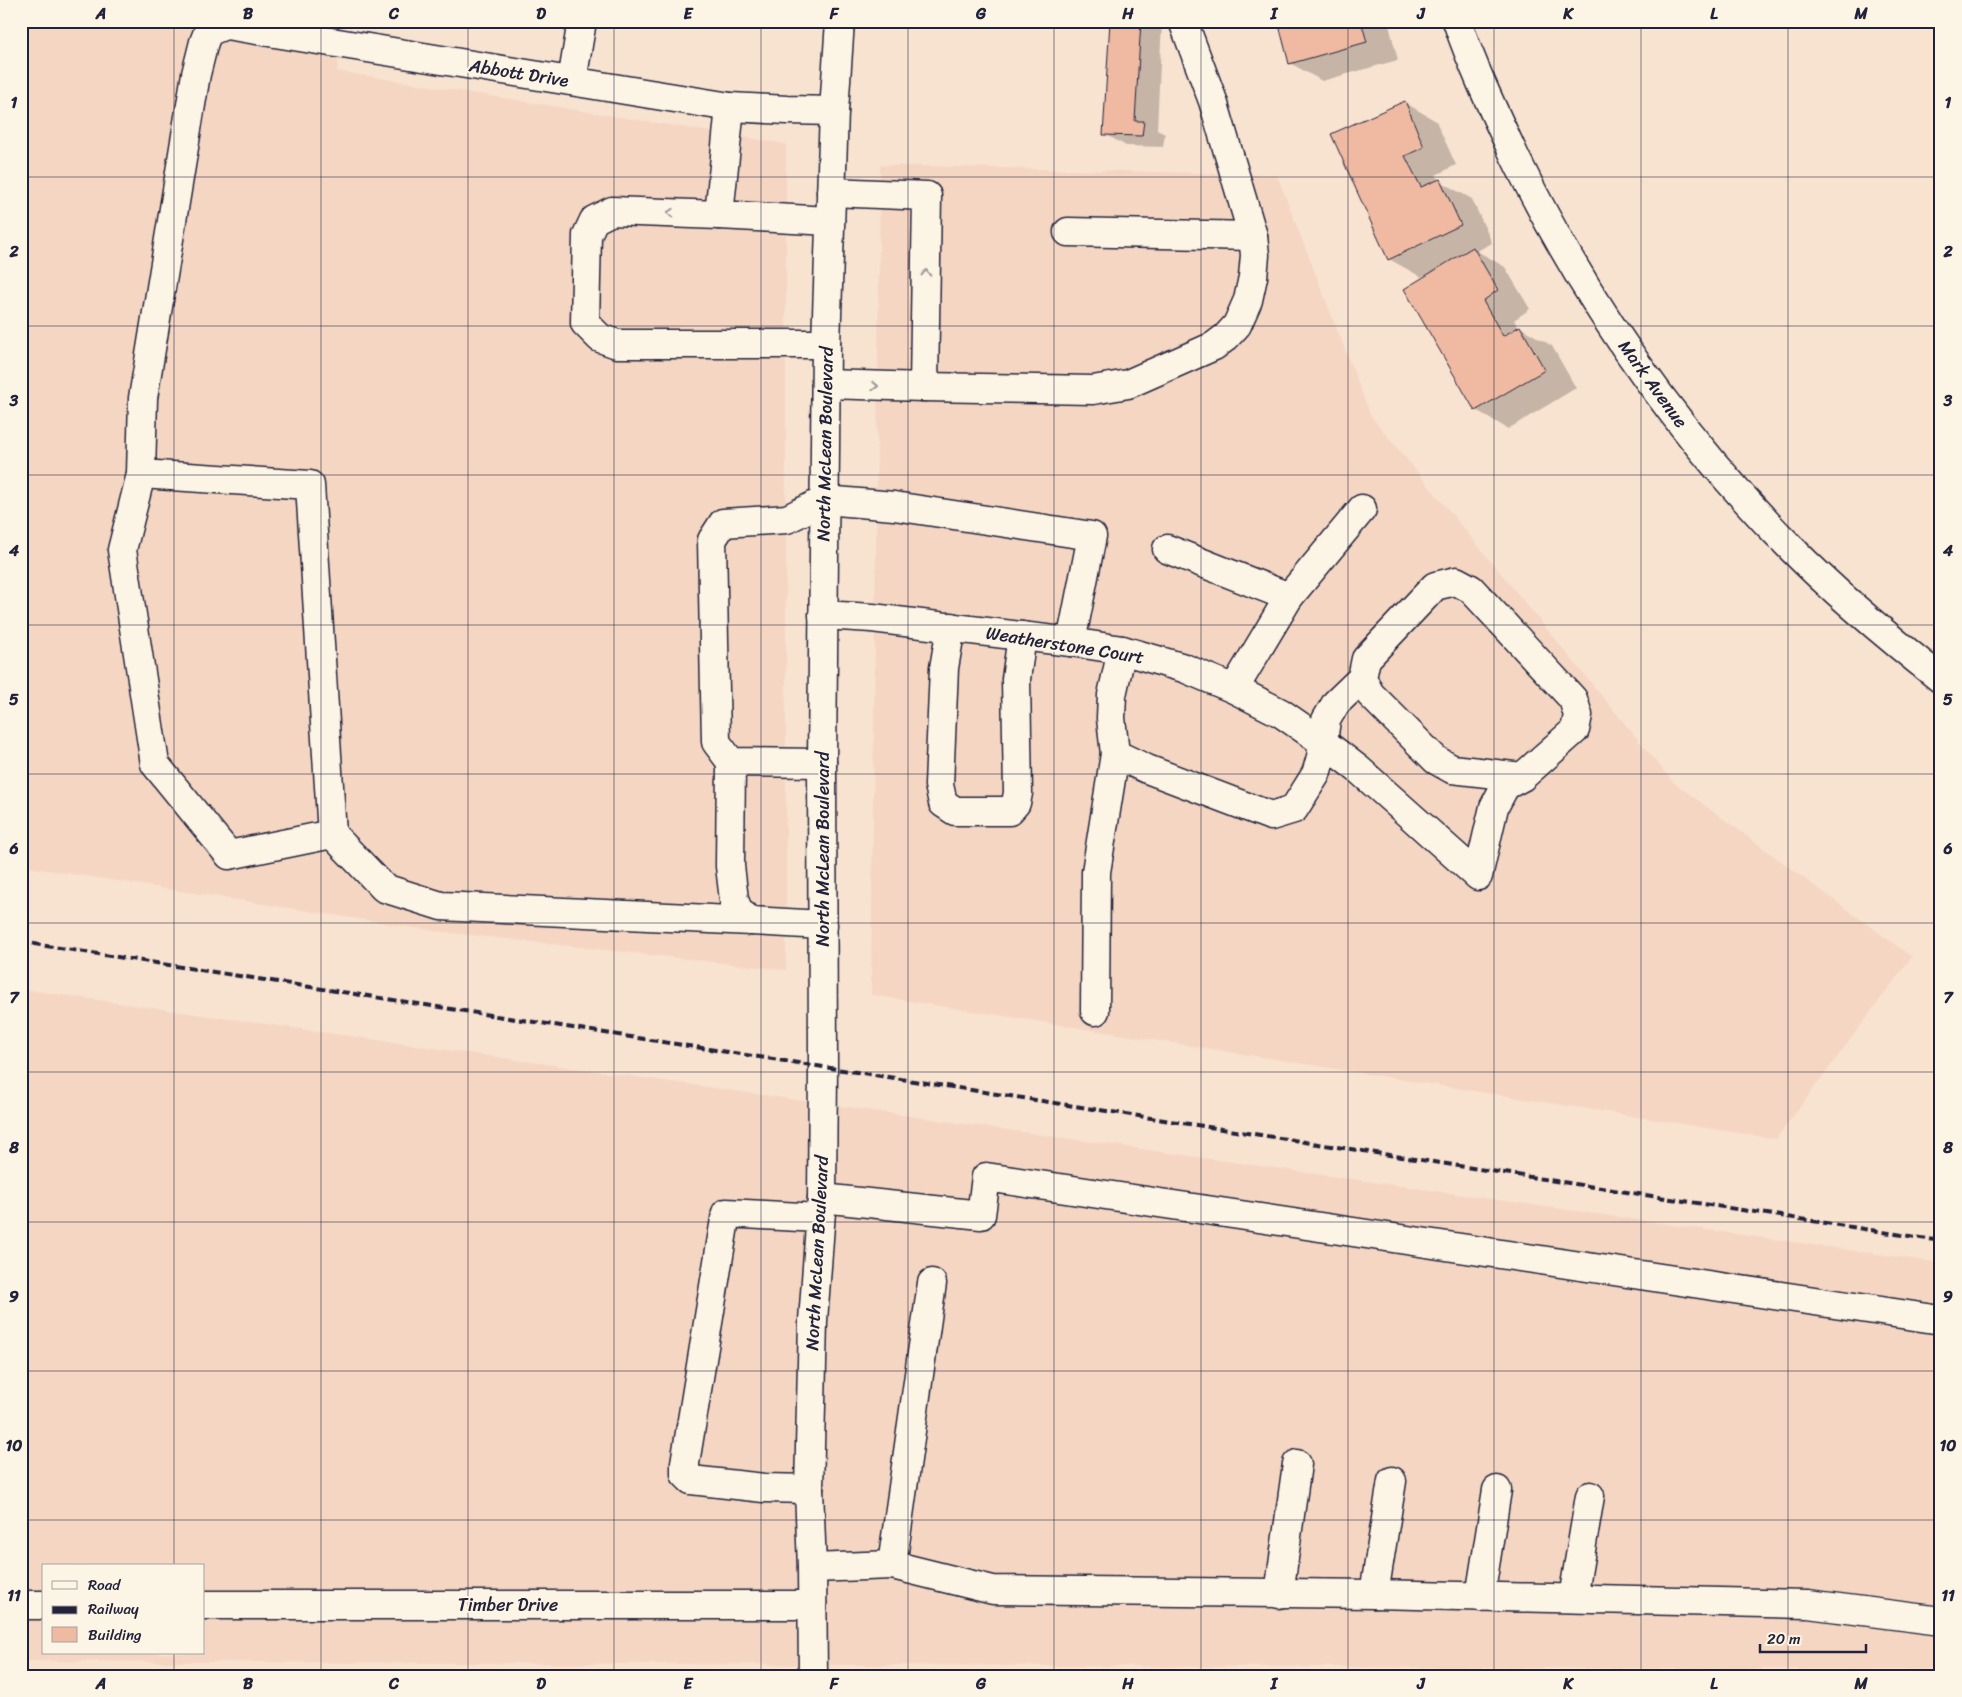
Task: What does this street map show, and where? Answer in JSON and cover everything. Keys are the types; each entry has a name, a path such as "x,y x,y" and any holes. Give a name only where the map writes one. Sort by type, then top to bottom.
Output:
{"street":[{"path":"572,81 582,21"},
{"name":"North McLean Boulevard","path":"812,1676 812,1568 809,1489 813,1320 820,1208 826,344 834,110 840,21"},
{"path":"826,384 1093,390 1128,384 1206,350 1226,337 1237,325 1248,300 1255,262 1253,236 1212,101 1183,21"},
{"name":"Mark Avenue","path":"1457,21 1494,113 1541,210 1590,296 1656,391 1728,480 1791,548 1860,612 1941,679"},
{"path":"218,22 208,32 196,74 143,398 140,474 122,550 155,764 229,854 332,834"},
{"name":"Abbott Drive","path":"218,22 730,107 834,110"},
{"path":"719,215 730,107"},
{"path":"831,192 927,196 924,387"},
{"path":"826,344 617,344 600,338 584,323 587,235 594,220 612,211 830,221"},
{"path":"1068,232 1253,236"},
{"path":"140,474 310,485 332,834 384,888 441,906 823,925"},
{"path":"751,921 740,912 734,900 730,866 731,762 716,742 712,540 723,523 787,519 825,500 894,506 1092,536 1071,642"},
{"path":"1234,689 1289,597 1362,509"},
{"path":"1168,549 1289,597"},
{"path":"1115,754 1147,769 1271,816 1294,809 1316,774 1326,720 1336,703 1362,678 1366,658 1435,586 1456,581 1471,589 1573,699 1578,715 1575,730 1522,776 1452,769 1436,760 1370,694 1362,678"},
{"name":"Weatherstone Court","path":"823,615 872,618 1071,642 1122,650 1184,668 1234,689 1281,713 1323,742 1358,769 1478,876 1494,807 1505,786 1522,776"},
{"path":"951,627 944,668 939,785 943,804 955,811 1009,811 1016,803 1018,793 1016,680 1022,636"},
{"path":"1095,1011 1096,872 1115,754 1112,695 1122,650"},
{"path":"731,762 822,762"},
{"path":"809,1489 764,1488 692,1480 685,1474 685,1463 726,1212 820,1208 981,1215 986,1176 1941,1320"},
{"path":"892,1565 932,1283"},
{"path":"1279,1594 1297,1464"},
{"path":"1374,1594 1392,1481"},
{"path":"1480,1597 1497,1490"},
{"path":"1573,1598 1590,1496"},
{"path":"812,1568 892,1565 993,1590 1374,1594 1808,1604 1941,1620"},
{"name":"Timber Drive","path":"205,1605 812,1604"},
{"path":"21,1605 42,1605"}],"shaded area":[{"path":"21,21 344,21 337,71 786,144 786,970 435,931 21,866"},
{"path":"880,165 1277,175 1371,416 1673,782 1912,957 1776,1139 871,995"},
{"path":"21,989 1941,1263 1941,1670 21,1661"}],"building":[{"path":"1110,21 1141,21 1135,121 1144,121 1142,136 1103,135"},
{"path":"1278,21 1361,21 1367,42 1289,64"},
{"path":"1405,101 1424,147 1405,156 1421,187 1440,179 1461,225 1388,260 1331,134"},
{"path":"1473,247 1498,290 1483,301 1503,336 1520,326 1545,370 1475,411 1404,289"}],"railway":[{"path":"21,942 1941,1241"}]}
